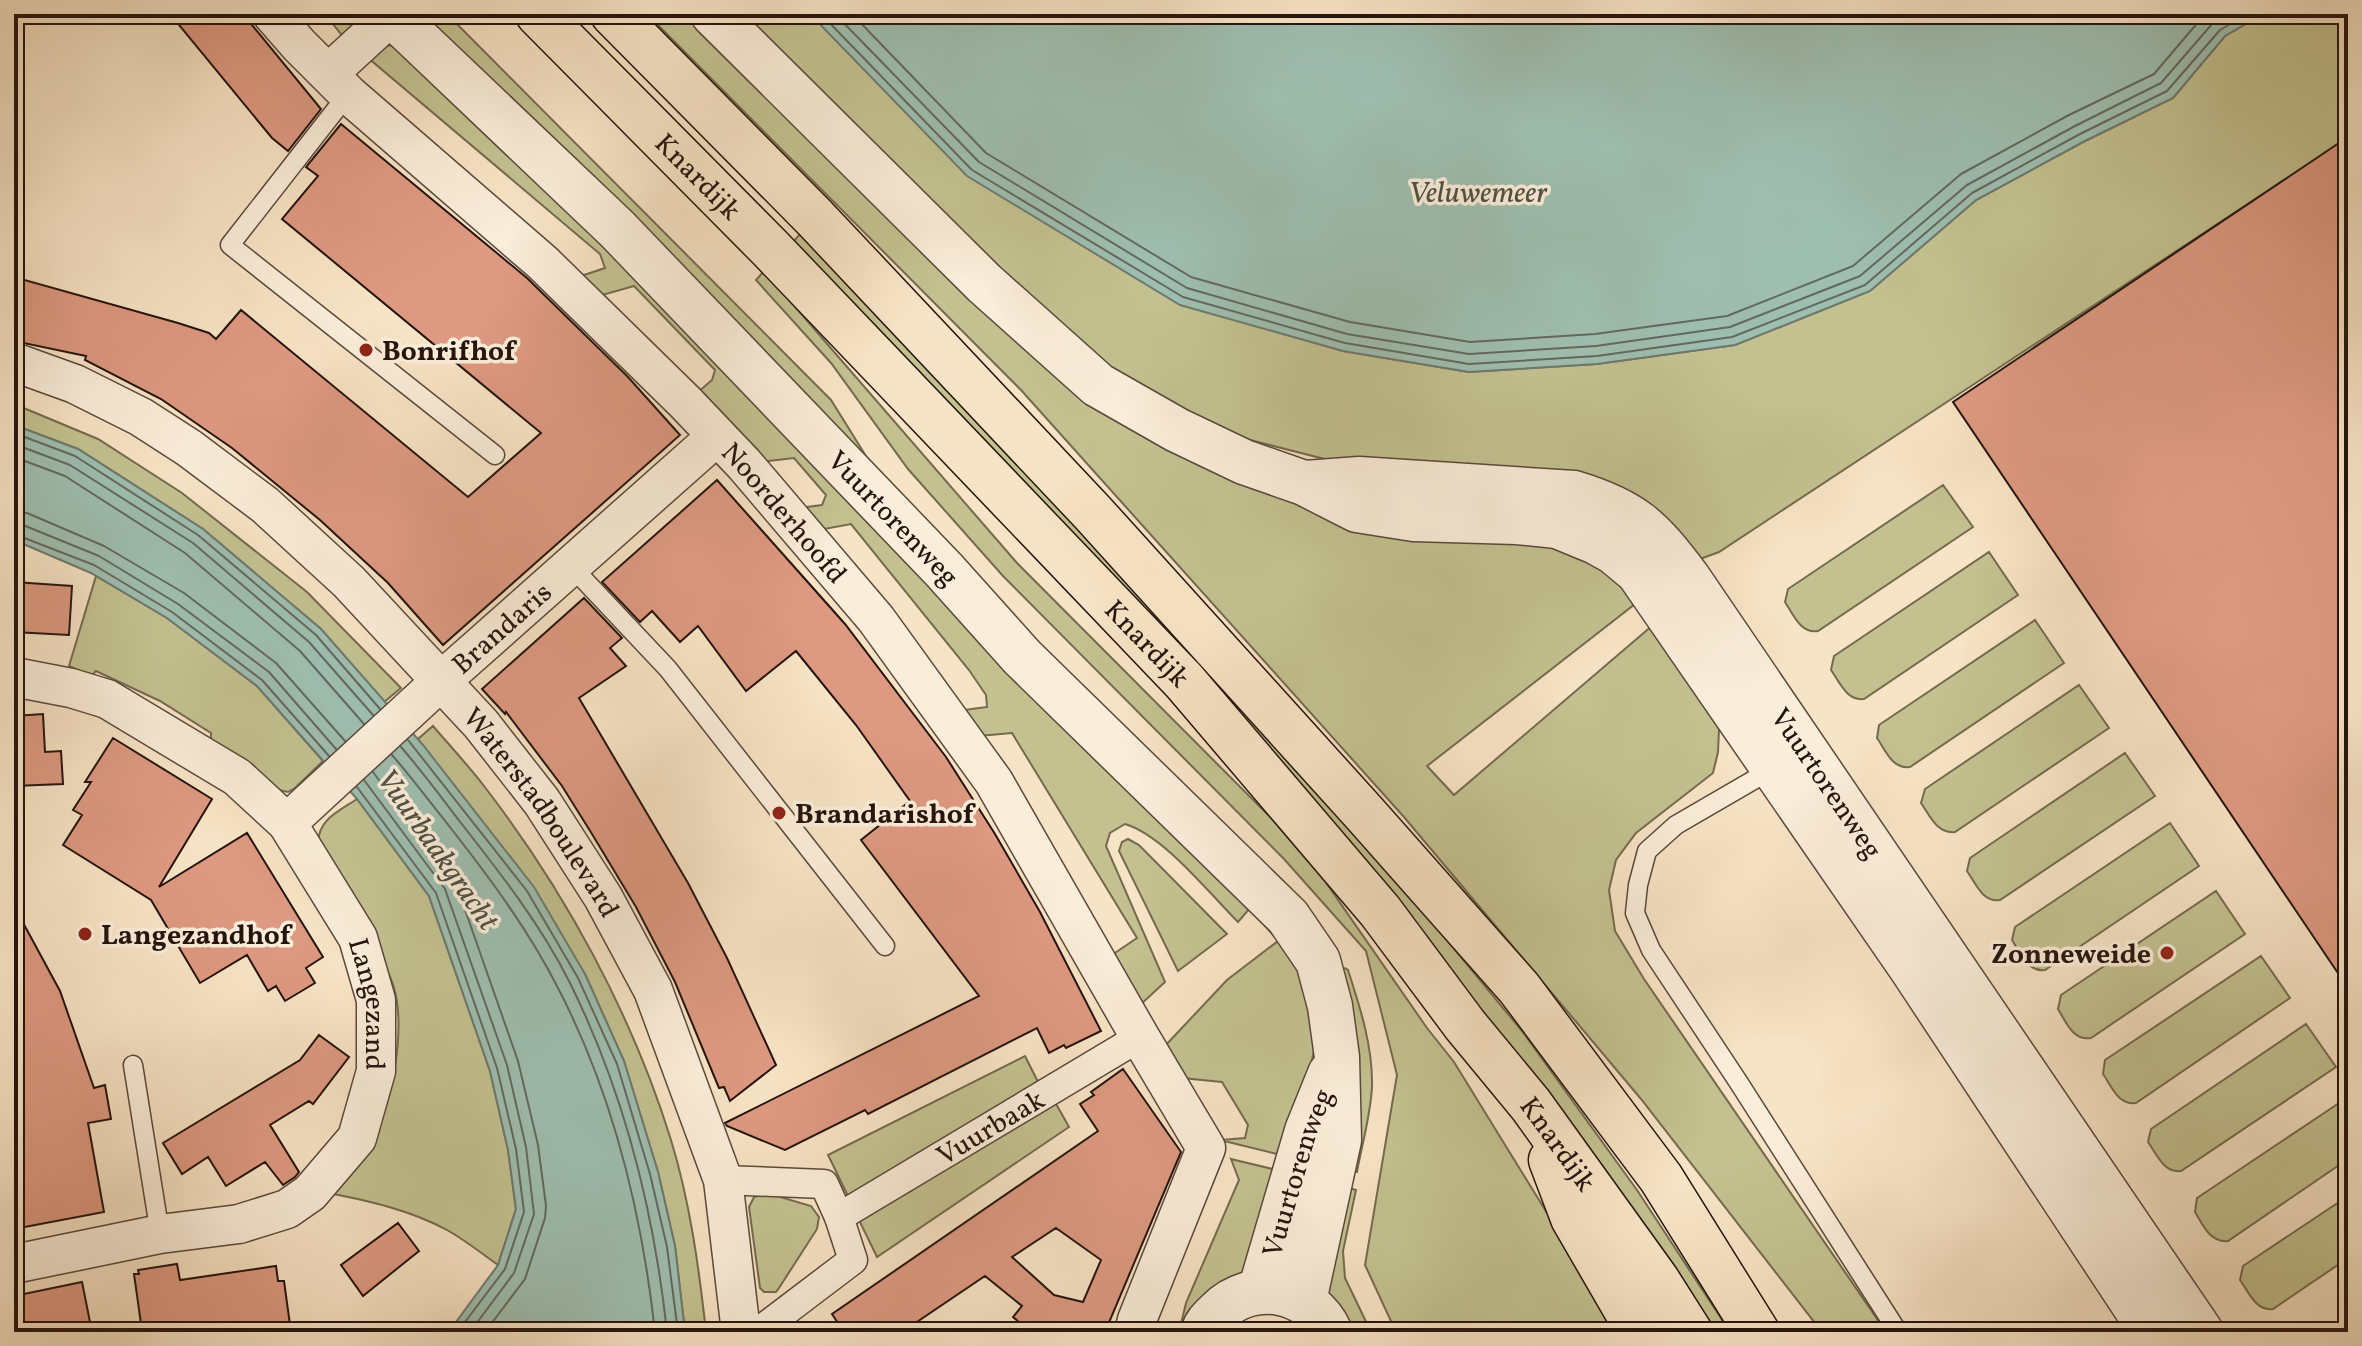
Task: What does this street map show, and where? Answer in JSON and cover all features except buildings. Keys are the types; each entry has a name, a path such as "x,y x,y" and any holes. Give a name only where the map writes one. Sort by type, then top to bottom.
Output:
{"main road":[{"name":"Knardijk","path":"538,14 771,249 1184,681 1380,911 1465,1025 1531,1105 1657,1280 1690,1332"},
{"name":"Knardijk","path":"613,14 826,230 1092,512 1519,988 1661,1178 1757,1332"},
{"path":"1531,1105 1573,1218 1639,1332"}],"street":[{"name":"Noorderhoofd","path":"272,14 339,84 542,262 744,464 876,619 994,782 1206,1148 1134,1332"},
{"name":"Vuurtorenweg","path":"713,14 984,283 1098,385 1177,430 1244,462 1304,483 1359,479 1543,489 1588,497 1632,517 1655,535 1688,578 1912,969 2152,1332"},
{"path":"339,84 392,15"},
{"name":"Vuurtorenweg","path":"392,15 617,229 933,559 1022,657 1288,917 1318,961 1330,1006 1337,1057 1339,1140 1317,1317"},
{"name":"Waterstadboulevard","path":"14,362 75,384 141,417 189,448 265,505 349,582 481,724 542,802 603,897 653,990 723,1180 741,1332"},
{"name":"Brandaris","path":"287,823 409,709 716,437"},
{"name":"Langezand","path":"14,677 71,688 107,699 237,777 287,823 358,938 376,1000 376,1071 357,1138 310,1193 287,1209 239,1224 160,1234 14,1264"},
{"name":"Vuurtorenweg","path":"1789,759 2201,1332"},
{"name":"Vuurbaak","path":"839,1217 1140,1037"},
{"name":"Vuurtorenweg","path":"1260,1291 1307,1131 1337,1057"},
{"path":"723,1180 824,1184 853,1260 758,1332"},
{"path":"1203,1332 1206,1324 1229,1301 1260,1291 1283,1293 1317,1317"}],"lane":[{"path":"339,84 230,245 495,455"},
{"path":"571,566 668,669 885,946"},
{"path":"1789,759 1676,825 1647,851 1635,913 1651,950 1898,1332"},
{"path":"133,1065 160,1234"}],"shaded area":[{"path":"325,14 357,14 355,30 345,39"},
{"path":"408,14 447,14 831,400 879,477"},
{"path":"647,14 691,14 907,232 1089,401 1557,535 1644,597 1427,766 1454,795 1660,619 1713,697 1719,729 1718,752 1713,773 1636,833 1616,860 1609,890 1615,931 1644,979 1886,1332 1822,1332 1641,1099 1404,817 1021,390"},
{"path":"740,14 2200,14 1299,338 1343,351 1469,372 1597,364 1735,345 1870,291 1976,200 2173,98 2225,36 2263,14 2348,14 2348,138 1719,552 1692,562 1364,469 1242,438 1187,414 1113,373 1070,337"},
{"path":"401,45 419,57 1255,901 1301,963 1316,1043 1289,1157 1220,1140 1245,1138 1248,1125 1222,1082 1182,1078 1164,1047 1227,980 1278,941 1250,908 1238,922 1170,852 1140,830 1125,824 1110,833 1106,846 1165,982 1139,1006 1109,957 1137,938 1012,733 979,736 957,711 987,707 986,695 969,670 851,524 819,530 799,508 822,505 826,495 794,458 759,462 690,399 712,380 715,370 634,286 599,296 578,277 605,268 600,254 367,57 383,46"},
{"path":"802,232 1280,738 1522,1031 1637,1190 1730,1332 1708,1332 790,245"},
{"path":"764,271 1017,563 1304,851 1454,1062 1576,1260 1615,1332 1396,1332 1365,1265 1397,1075 1366,951 1284,859 1003,576 908,469 831,363 756,280"},
{"path":"14,404 98,439 182,493 307,592 401,688 384,702 321,629 203,529 78,449 14,425"},
{"path":"1943,485 1973,527 1818,631 1807,630 1798,623 1785,602 1788,589"},
{"path":"1989,552 2018,595 1864,699 1853,697 1844,690 1831,670 1834,656"},
{"path":"96,576 167,618 257,686 323,761 295,788 288,792 275,789 211,742 211,733 160,701 96,671 91,676 69,666"},
{"path":"2035,620 2064,663 1910,767 1894,762 1877,738 1879,725"},
{"path":"2079,685 2109,728 1955,832 1943,830 1935,823 1921,803 1925,789"},
{"path":"433,726 484,786 542,868 593,955 637,1046 671,1140 684,1187 706,1332 685,1332 675,1246 658,1172 624,1061 585,974 418,739"},
{"path":"2125,753 2155,796 2000,900 1984,896 1967,871 1970,858"},
{"path":"357,799 429,896 490,1071 508,1150 516,1209 498,1265 447,1230 419,1217 329,1193 375,1133 389,1094 398,1045 396,997 390,977 318,842 326,821"},
{"path":"2170,823 2199,866 2045,970 2029,965 2012,940 2015,927"},
{"path":"1128,839 1139,845 1227,934 1178,971 1119,851 1122,842"},
{"path":"2216,891 2245,934 2091,1038 2079,1037 2071,1030 2058,1009 2061,995"},
{"path":"2261,956 2290,998 2136,1103 2120,1098 2103,1074 2105,1060"},
{"path":"1345,968 1361,1013 1372,1071 1370,1107 1357,1172 1341,1168 1335,972"},
{"path":"2306,1024 2336,1067 2181,1171 2170,1169 2162,1162 2148,1142 2151,1129"},
{"path":"1025,1056 1038,1082 849,1198 828,1155"},
{"path":"2348,1097 2348,1159 2228,1241 2216,1239 2208,1232 2195,1212 2197,1198"},
{"path":"1055,1102 1069,1127 877,1257 857,1216"},
{"path":"1231,1159 1285,1172 1260,1259 1187,1332 1179,1332 1186,1303 1239,1180"},
{"path":"1339,1185 1356,1190 1343,1251 1345,1278 1371,1332 1348,1332 1323,1282"},
{"path":"767,1193 811,1206 819,1217 817,1229 776,1292 764,1292 760,1288 749,1207 754,1197"},
{"path":"2348,1196 2348,1258 2273,1309 2257,1304 2240,1280 2243,1266"},
{"path":"1260,1322 1283,1325 1292,1332 1240,1332"}],"water":[{"name":"Veluwemeer","path":"810,14 2263,14 2225,36 2173,98 1976,200 1870,291 1735,345 1597,364 1469,372 1343,351 1180,305 967,176"},
{"name":"Vuurbaakgracht","path":"14,425 78,449 203,529 321,629 423,745 534,887 585,974 624,1061 658,1172 675,1246 685,1332 434,1332 456,1322 498,1265 516,1209 508,1150 490,1071 429,896 357,799 257,686 167,618 91,573 14,540"}],"place":[{"name":"Bonrifhof","path":"366,350"},
{"name":"Brandarishof","path":"779,813"},
{"name":"Langezandhof","path":"85,934"},
{"name":"Zonneweide","path":"2167,953"}]}
